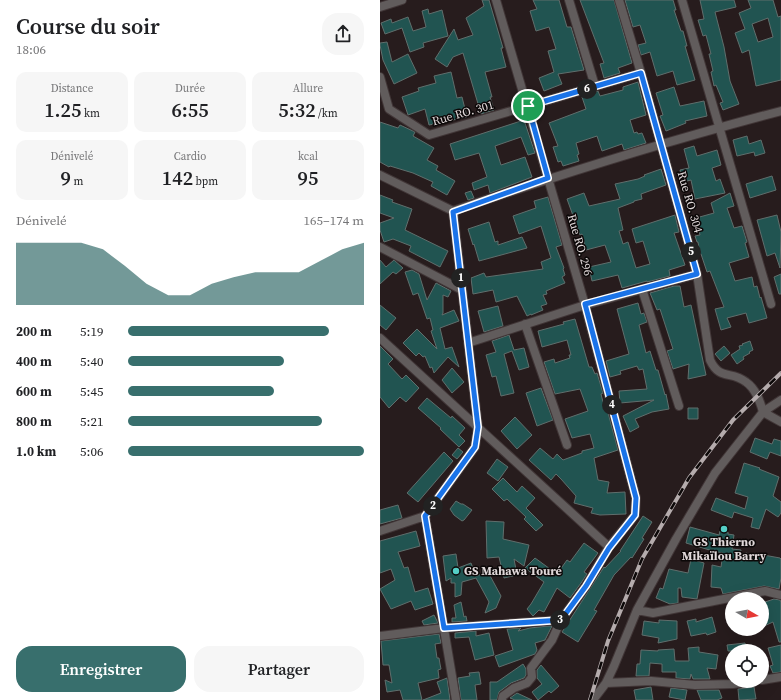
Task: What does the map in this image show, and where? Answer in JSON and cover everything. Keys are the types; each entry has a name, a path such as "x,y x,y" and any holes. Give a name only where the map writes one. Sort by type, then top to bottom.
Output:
{"street":[{"path":"380,7 402,0"},
{"name":"Rue RO. 296","path":"496,0 585,304 636,498 635,515 609,548"},
{"path":"569,0 596,86"},
{"name":"Rue RO. 304","path":"619,0 697,274 710,360 714,368 720,373 747,382 758,396 763,412"},
{"path":"682,0 771,304"},
{"name":"Rue RO. 301","path":"380,77 389,109 430,135 641,73"},
{"path":"380,176 453,212 548,178 720,127 781,111"},
{"path":"380,531 425,516 475,447 478,427 453,212"},
{"path":"380,247 462,290"},
{"path":"468,343 585,304 697,274"},
{"path":"642,289 679,406"},
{"path":"525,324 567,444"},
{"path":"380,338 609,548 586,586 561,620 552,640 531,668 532,677 528,683 514,688 503,696 502,700"},
{"path":"593,700 606,683 636,610 715,472 763,412 781,400"},
{"path":"763,412 781,422"},
{"path":"425,516 456,700"},
{"path":"636,610 653,613 765,591 781,595"},
{"path":"380,636 444,628 561,620"},
{"path":"769,679 781,677"},
{"path":"606,683 652,681 703,685 725,684"}],"building":[{"path":"482,0 489,0 503,48 501,48 506,67 485,72 494,110 481,114 463,53 453,57 447,67 435,59 454,29 458,40 473,35 466,18 484,6"},
{"path":"533,0 559,0 567,27 571,27 584,70 558,74 562,84 544,91 539,78 554,72 548,51 556,49 549,27 536,31 530,11 537,9"},
{"path":"580,0 614,0 632,63 618,68 620,73 604,78 600,64 604,63"},
{"path":"625,0 673,0 676,10 674,10 681,31 683,31 687,46 685,46 695,80 677,85 673,71 657,76 650,52 641,55 638,45 646,43 640,25 633,27"},
{"path":"700,0 734,0 736,7 715,12 724,47 730,81 739,104 723,110 720,103 723,102 716,85 714,86 711,72 713,71 709,54 711,54 706,35 703,36 698,20 704,19"},
{"path":"748,0 773,0 778,17 781,16 781,80 756,86 749,50 742,53 735,33 745,29 739,13 751,8","holes":["768,18 773,37 758,42 752,24"]},
{"path":"428,9 429,14 442,10 448,36 423,43 424,47 410,52 402,28 385,34 381,23 391,19 392,23 408,17 413,31 426,27 422,11"},
{"path":"387,42 392,62 408,54 417,73 394,84 383,60 380,45 380,43"},
{"path":"451,72 457,98 462,97 467,117 429,125 425,109 408,115 402,97 419,91 418,88 436,83 434,76"},
{"path":"638,82 646,115 630,120 634,133 642,133 646,143 624,150 622,144 602,151 597,136 576,143 579,161 563,166 561,161 558,162 553,147 558,146 549,123 586,109 582,97 598,91 600,96 623,90 623,87"},
{"path":"674,87 680,106 704,101 707,116 685,121 686,123 666,131 660,116 663,115 656,93"},
{"path":"524,120 535,153 528,155 521,137 495,146 501,165 525,157 532,177 490,193 488,185 474,190 472,183 487,177 479,153 455,160 450,144"},
{"path":"380,122 398,128 400,125 413,131 415,132 413,136 434,148 427,160 438,166 436,170 455,181 447,195 431,186 433,182 413,173 390,166 389,167 380,162"},
{"path":"747,136 749,144 761,140 765,153 755,156 754,152 737,156 733,140"},
{"path":"694,146 697,156 717,150 721,165 712,168 716,181 720,179 725,193 695,199 691,180 683,182 680,170 689,168 684,149"},
{"path":"661,169 666,185 641,194 642,199 618,208 623,230 619,231 623,244 628,242 636,268 650,264 643,241 636,243 632,229 675,215 679,232 674,233 685,265 669,270 670,276 622,288 618,275 592,281 589,267 611,262 605,245 586,250 582,234 580,235 567,199 584,193 589,206 620,199 615,184 638,179 645,176 644,175"},
{"path":"772,176 776,190 750,198 746,184"},
{"path":"471,191 474,198 468,200 465,193"},
{"path":"730,193 734,206 727,208 734,228 742,226 747,242 745,243 749,257 729,263 735,281 752,277 754,287 757,286 767,318 749,323 746,313 727,318 731,327 721,330 715,309 724,307 710,271 707,272 700,254 698,242 695,236 700,235 696,218 714,213 711,203"},
{"path":"380,195 393,200 392,202 412,209 405,230 448,251 440,267 409,251 411,246 393,239 384,242 380,230 380,223 394,218 380,213"},
{"path":"548,197 562,245 556,247 564,268 565,275 562,277 565,283 546,291 547,294 543,295 547,304 541,306 543,310 527,316 517,296 496,302 493,290 473,294 471,278 484,273 486,277 543,269 541,262 551,258 541,226 519,234 513,216 536,208 534,201"},
{"path":"777,215 781,232 780,268 775,253 767,256 757,220"},
{"path":"489,222 495,242 498,241 498,245 522,237 527,248 479,261 468,229"},
{"path":"380,260 386,267 394,260 403,268 396,274 393,272 380,284"},
{"path":"412,270 419,274 427,300 436,283 451,291 448,297 443,295 442,315 454,310 459,321 440,328 445,349 452,347 459,367 448,357 434,373 425,356 423,357 419,353 416,356 403,343 417,329 437,349 431,331 433,330 430,318 427,319 418,293 413,295 405,272"},
{"path":"781,274 781,294 779,294 774,277"},
{"path":"674,286 680,286 684,307 691,305 706,375 688,379 689,364 673,369 667,351 673,349 660,309 657,310 650,293"},
{"path":"638,303 641,314 644,313 647,322 639,325 646,353 650,351 656,370 658,370 669,409 652,412 635,419 639,427 630,432 623,416 654,400 620,403 619,391 647,389 643,369 639,370 637,366 620,371 621,374 610,377 606,361 629,354 617,309"},
{"path":"380,305 396,318 386,330 380,325"},
{"path":"498,306 503,326 484,332 478,311"},
{"path":"575,319 589,367 592,367 595,374 597,373 603,393 601,394 603,402 606,405 618,450 594,458 598,480 609,482 607,493 625,492 626,514 600,515 591,513 593,508 574,503 576,496 556,474 551,480 529,460 540,448 553,459 557,454 563,460 582,453 582,451 594,448 590,434 572,438 565,419 588,411 580,389 555,394 544,362 554,359 555,363 570,358 569,355 571,355 567,340 542,347 538,331 564,324 563,322"},
{"path":"509,335 514,350 524,348 529,367 519,370 512,351 504,354 514,393 501,396 496,376 492,377 486,355 496,352 492,341"},
{"path":"750,341 753,350 743,357 744,359 737,364 731,355 740,349 739,346"},
{"path":"380,346 393,359 388,364 402,379 406,375 419,388 406,402 400,397 389,408 380,397"},
{"path":"724,346 730,353 721,361 715,354"},
{"path":"452,368 464,382 452,393 442,380"},
{"path":"541,388 553,420 537,426 526,393"},
{"path":"427,398 451,418 452,416 465,428 459,435 465,441 459,447 440,429 441,428 418,408"},
{"path":"688,408 698,408 698,419 688,419"},
{"path":"515,417 532,435 517,449 501,431"},
{"path":"755,438 772,444 774,439 781,441 781,456 770,452 767,459 750,452"},
{"path":"458,448 463,452 457,459 452,455"},
{"path":"444,452 453,461 418,502 407,493"},
{"path":"497,459 508,467 498,481 487,473"},
{"path":"744,463 760,468 759,469 779,477 773,496 781,502 781,513 778,517 766,509 759,529 751,527 753,518 734,512 732,518 711,510 716,498 745,509 748,497 735,493"},
{"path":"503,478 517,492 522,486 535,498 526,508 543,525 536,531 524,519 526,517 507,499 504,501 492,489"},
{"path":"456,501 472,510 462,521 454,515 450,509"},
{"path":"398,505 402,518 380,524 380,510"},
{"path":"643,516 652,522 642,538 644,539 632,558 631,557 614,575 594,610 597,611 578,642 562,632 604,567 605,568 621,551"},
{"path":"486,521 504,522 503,539 529,545 524,566 514,559 517,575 504,578 499,557 487,558"},
{"path":"690,527 719,535 720,531 728,532 728,534 734,535 732,549 741,550 740,554 758,554 781,559 781,578 779,589 764,586 733,592 725,592 723,594 721,588 711,587 712,565 721,567 723,553 686,543"},
{"path":"416,531 420,546 398,552 404,568 408,567 415,592 428,588 433,604 415,610 411,601 391,609 380,589 395,580 391,569 380,573 380,541"},
{"path":"584,543 598,553 584,572 587,574 581,583 570,598 557,588 544,612 539,610 533,616 527,609 544,582 525,568 535,558 557,574 567,560 570,562"},
{"path":"456,554 458,568 471,563 476,576 488,572 501,596 496,608 485,613 489,602 476,578 462,582 461,595 455,597 455,583 451,583 451,578 446,581 443,556"},
{"path":"691,559 704,563 697,599 682,597 681,588 678,588 678,603 670,604 656,598 660,588 663,589 669,569 688,573"},
{"path":"774,599 780,600 781,602 781,642 779,642 773,622 769,624 769,601"},
{"path":"461,602 464,617 466,616 467,621 452,622 452,618 456,618 454,605"},
{"path":"434,615 438,623 424,625 422,621"},
{"path":"712,617 716,632 707,635 706,633 691,636 687,621 696,619 696,622"},
{"path":"659,620 677,621 677,639 658,643 659,638 642,635 644,621 659,623"},
{"path":"552,626 545,640 535,643 537,650 535,654 499,667 495,656 513,650 507,629 521,628 518,631"},
{"path":"476,631 476,636 489,633 494,655 475,660 469,637 455,638 455,633"},
{"path":"439,634 441,643 435,644 437,658 439,658 441,669 438,670 439,678 418,683 422,700 403,700 400,690 387,692 385,680 392,683 389,665 383,665 381,641"},
{"path":"781,645 781,672 773,673 770,666 773,665 769,648"},
{"path":"699,647 699,652 718,655 716,669 707,668 710,679 693,679 691,674 690,679 676,678 676,672 662,672 662,664 650,663 649,676 636,676 637,664 640,664 641,650 658,651 674,649 675,661 689,661 688,648"},
{"path":"523,664 526,669 526,675 524,678 511,683 499,692 497,700 490,700 490,682 497,682"},
{"path":"541,665 559,686 551,693 549,691 538,700 532,692 542,684 537,678 537,670"},
{"path":"479,672 481,684 475,685 477,700 461,700 458,678 470,676 469,673"},
{"path":"447,678 450,700 423,700 441,693 437,682"},
{"path":"651,687 653,700 636,700 634,690"},
{"path":"671,688 687,690 685,700 669,697"},
{"path":"754,688 756,699 739,700 738,689"},
{"path":"697,690 719,690 722,698 717,700 701,700"},
{"path":"517,693 532,700 515,700 510,698"}],"railway":[{"path":"590,700 608,641 642,559 689,478 733,420 781,373"}],"place":[{"name":"GS Thierno Mikaïlou Barry","path":"724,529"},
{"name":"GS Mahawa Touré","path":"456,571"}],"route":[{"path":"641,73 697,274 585,304 636,498 635,515 609,548 586,586 561,620 444,628 425,516 475,447 478,427 453,212 548,178 528,106 641,73"}]}
